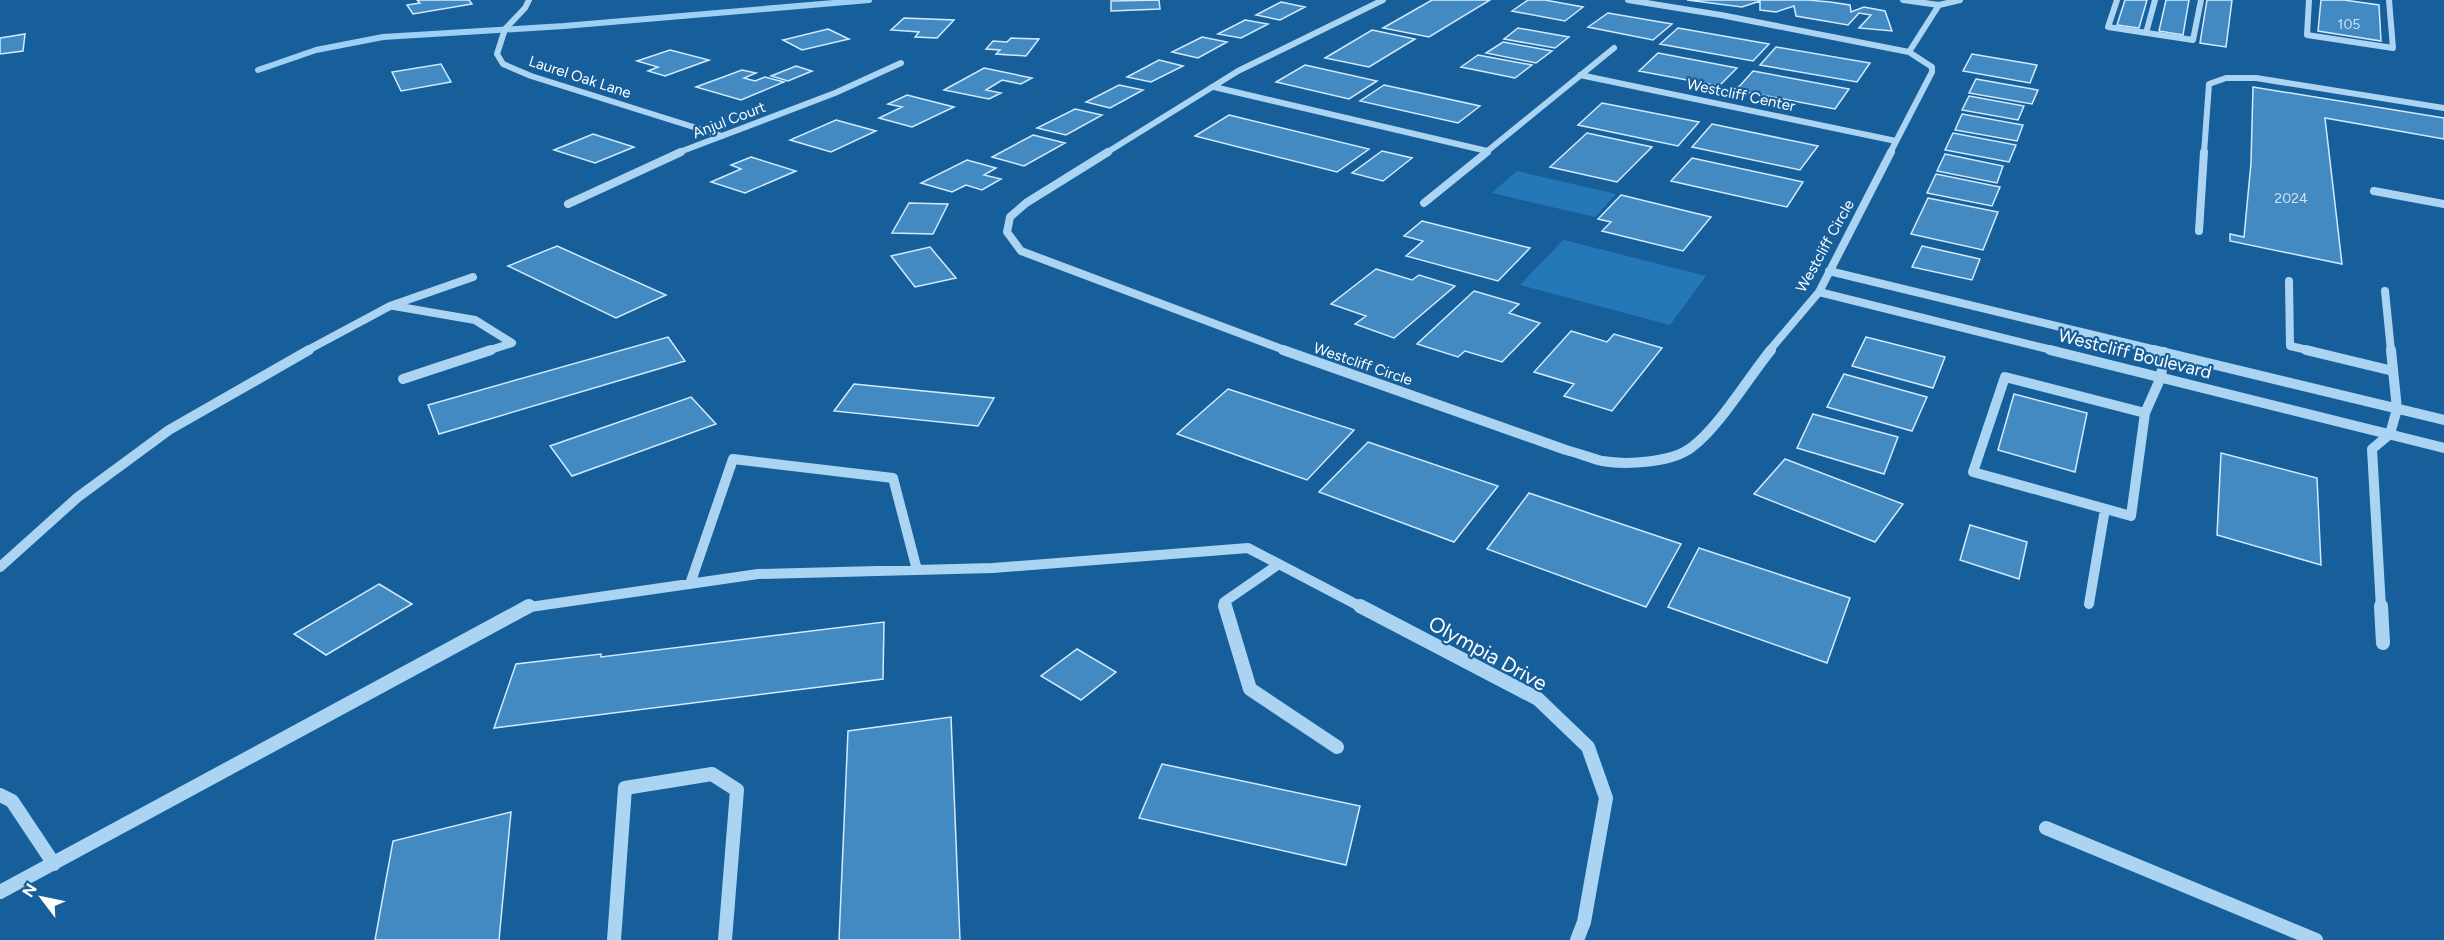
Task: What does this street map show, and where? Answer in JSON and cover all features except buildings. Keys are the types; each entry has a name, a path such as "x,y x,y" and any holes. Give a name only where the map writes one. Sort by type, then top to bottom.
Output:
{"street":[{"name":"Laurel Oak Lane","path":"529,0 525,8 506,29 497,54 503,64 542,80 722,135"},
{"name":"Westcliff Circle","path":"1383,0 1238,71 1026,203 1010,217 1007,232 1021,250 1052,264 1258,341 1604,461 1642,462 1669,458 1690,449 1705,436 1753,371 1819,292 1932,67 1909,52 1628,0"},
{"path":"1904,0 1939,5 1960,0"},
{"path":"2117,0 2108,27 2193,40 2201,0"},
{"path":"2146,33 2155,0"},
{"path":"2309,0 2307,34 2393,48 2389,0"},
{"path":"1909,52 1939,5"},
{"path":"1424,203 1614,48"},
{"name":"Anjul Court","path":"568,204 722,135 755,125 870,79 901,63"},
{"name":"Westcliff Center","path":"1580,75 1896,141"},
{"path":"2199,231 2209,84 2226,78 2256,78 2444,108"},
{"path":"1214,87 1487,151"},
{"path":"2374,190 2444,204"},
{"name":"Westcliff Boulevard","path":"1829,271 2444,420"},
{"path":"0,567 78,497 169,430 352,325 390,306 473,277"},
{"path":"2289,281 2290,346 2393,371"},
{"path":"2383,643 2372,449 2390,434 2397,409 2385,291"},
{"name":"Westcliff Boulevard","path":"1819,292 2444,448"},
{"path":"390,306 475,320 512,343 403,379"},
{"path":"2145,413 2005,377 1972,472 2131,516 2145,413 2161,377 2164,352"},
{"path":"0,892 525,607 690,584 758,574 917,570 893,478 816,467 733,459 690,584"},
{"path":"2089,603 2105,509"},
{"name":"Olympia Drive","path":"917,570 993,568 1248,548 1538,699 1588,747 1606,798 1584,922 1577,940"},
{"path":"1279,564 1224,602 1251,689 1337,747"},
{"path":"614,940 625,788 712,774 737,790 725,940"},
{"path":"0,795 12,801 54,864"},
{"path":"2046,828 2316,940"}],"shaded area":[{"path":"1517,171 1616,194 1595,217 1492,193"},
{"path":"1563,240 1706,276 1670,325 1520,285"}],"waterway":[{"path":"258,70 316,50 383,37 564,26 869,0"}]}
